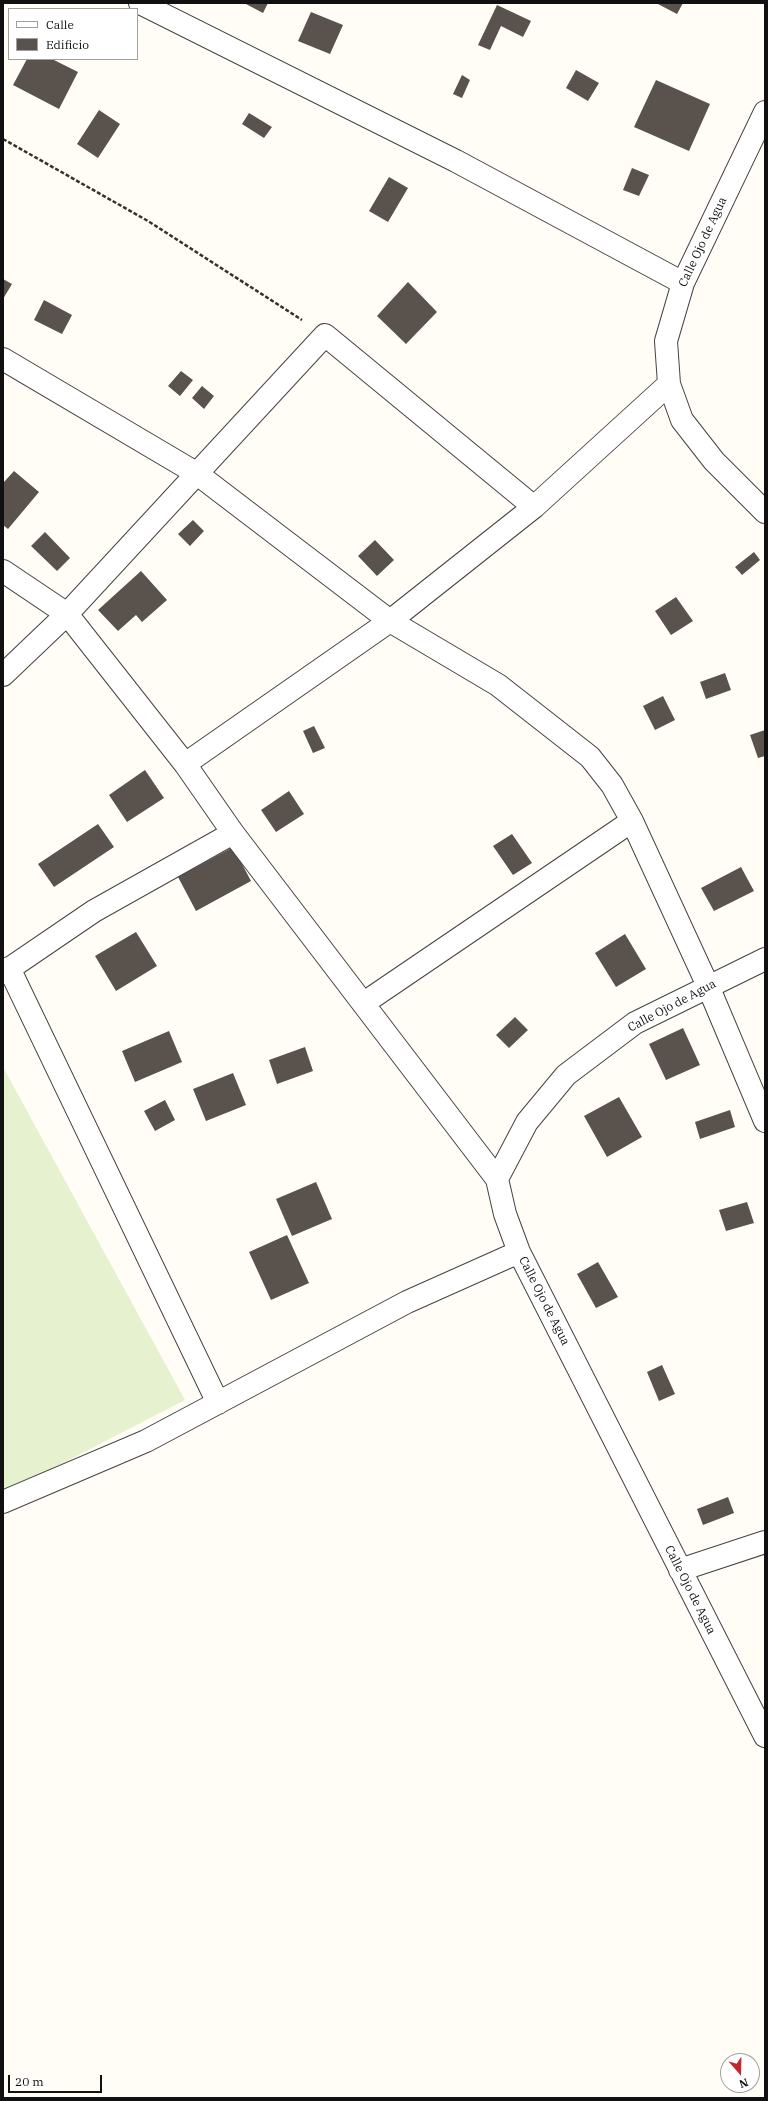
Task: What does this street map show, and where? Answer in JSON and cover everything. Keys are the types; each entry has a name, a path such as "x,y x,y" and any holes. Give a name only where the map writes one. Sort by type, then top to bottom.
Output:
{"street":[{"path":"140,3 456,161 683,283"},
{"name":"Calle Ojo de Agua","path":"765,112 683,283 666,341 669,384 682,420 714,461 765,512"},
{"path":"3,675 67,614 325,335 534,507"},
{"path":"3,359 196,473 390,621 498,685 590,757 612,785 632,820 708,986 765,1121"},
{"path":"185,764 390,621 534,507 669,384"},
{"path":"3,571 67,614 185,764 232,833 364,1003 497,1179"},
{"path":"364,1003 632,820"},
{"path":"218,1403 6,970 94,911 232,833"},
{"name":"Calle Ojo de Agua","path":"765,959 635,1023 566,1075 527,1122 497,1179 505,1214 519,1252 765,1736"},
{"path":"3,1502 146,1441 407,1302 519,1252"},
{"path":"680,1570 765,1542"}],"path":[{"path":"3,139 148,221 325,335"}],"green space":[{"path":"3,1067 185,1400 3,1494"}],"building":[{"path":"244,3 268,3 263,13"},
{"path":"656,3 683,3 677,14"},
{"path":"497,5 531,21 523,37 501,26 490,50 478,45"},
{"path":"311,12 343,25 330,54 298,41"},
{"path":"26,60 54,60 78,72 59,109 13,85"},
{"path":"576,70 599,83 588,101 566,88"},
{"path":"462,75 470,80 462,98 453,94"},
{"path":"656,80 710,104 689,151 634,127"},
{"path":"99,110 120,124 98,158 77,144"},
{"path":"249,113 272,127 264,138 242,124"},
{"path":"632,168 649,175 639,196 623,190"},
{"path":"389,177 408,188 388,222 369,211"},
{"path":"3,279 12,284 3,299"},
{"path":"408,282 437,312 406,344 377,316"},
{"path":"44,300 72,315 62,334 34,320"},
{"path":"181,371 193,380 180,396 168,386"},
{"path":"202,386 214,396 204,409 192,398"},
{"path":"14,471 39,492 8,529 3,525 3,483"},
{"path":"193,520 204,531 190,546 178,534"},
{"path":"45,532 70,558 57,571 31,546"},
{"path":"375,540 394,560 377,576 358,556"},
{"path":"754,552 760,560 742,575 735,567"},
{"path":"141,571 167,600 142,622 136,615 118,631 98,610"},
{"path":"676,597 693,621 671,635 655,611"},
{"path":"725,673 731,690 706,699 700,682"},
{"path":"663,696 675,720 655,730 643,706"},
{"path":"314,726 325,748 313,753 303,731"},
{"path":"765,730 765,756 758,758 750,735"},
{"path":"145,770 164,798 127,822 109,795"},
{"path":"289,791 304,814 276,832 261,810"},
{"path":"98,824 114,847 54,887 38,864"},
{"path":"512,834 532,863 513,875 493,846"},
{"path":"233,847 251,881 196,911 178,877"},
{"path":"741,867 754,891 714,911 701,888"},
{"path":"136,932 157,966 116,991 95,956"},
{"path":"625,934 646,969 616,987 595,953"},
{"path":"515,1017 528,1030 509,1048 496,1035"},
{"path":"683,1028 700,1065 666,1080 649,1044"},
{"path":"169,1031 182,1062 135,1082 122,1051"},
{"path":"305,1047 313,1071 277,1084 269,1060"},
{"path":"233,1073 246,1105 206,1121 193,1089"},
{"path":"619,1097 642,1137 607,1157 584,1116"},
{"path":"165,1100 175,1120 155,1131 144,1111"},
{"path":"730,1110 735,1127 700,1139 695,1122"},
{"path":"316,1182 332,1219 292,1236 276,1199"},
{"path":"747,1202 754,1223 726,1231 719,1210"},
{"path":"287,1235 309,1283 271,1300 249,1252"},
{"path":"598,1262 618,1297 596,1308 577,1274"},
{"path":"662,1365 675,1394 659,1401 647,1372"},
{"path":"728,1497 734,1513 703,1525 697,1509"}]}
